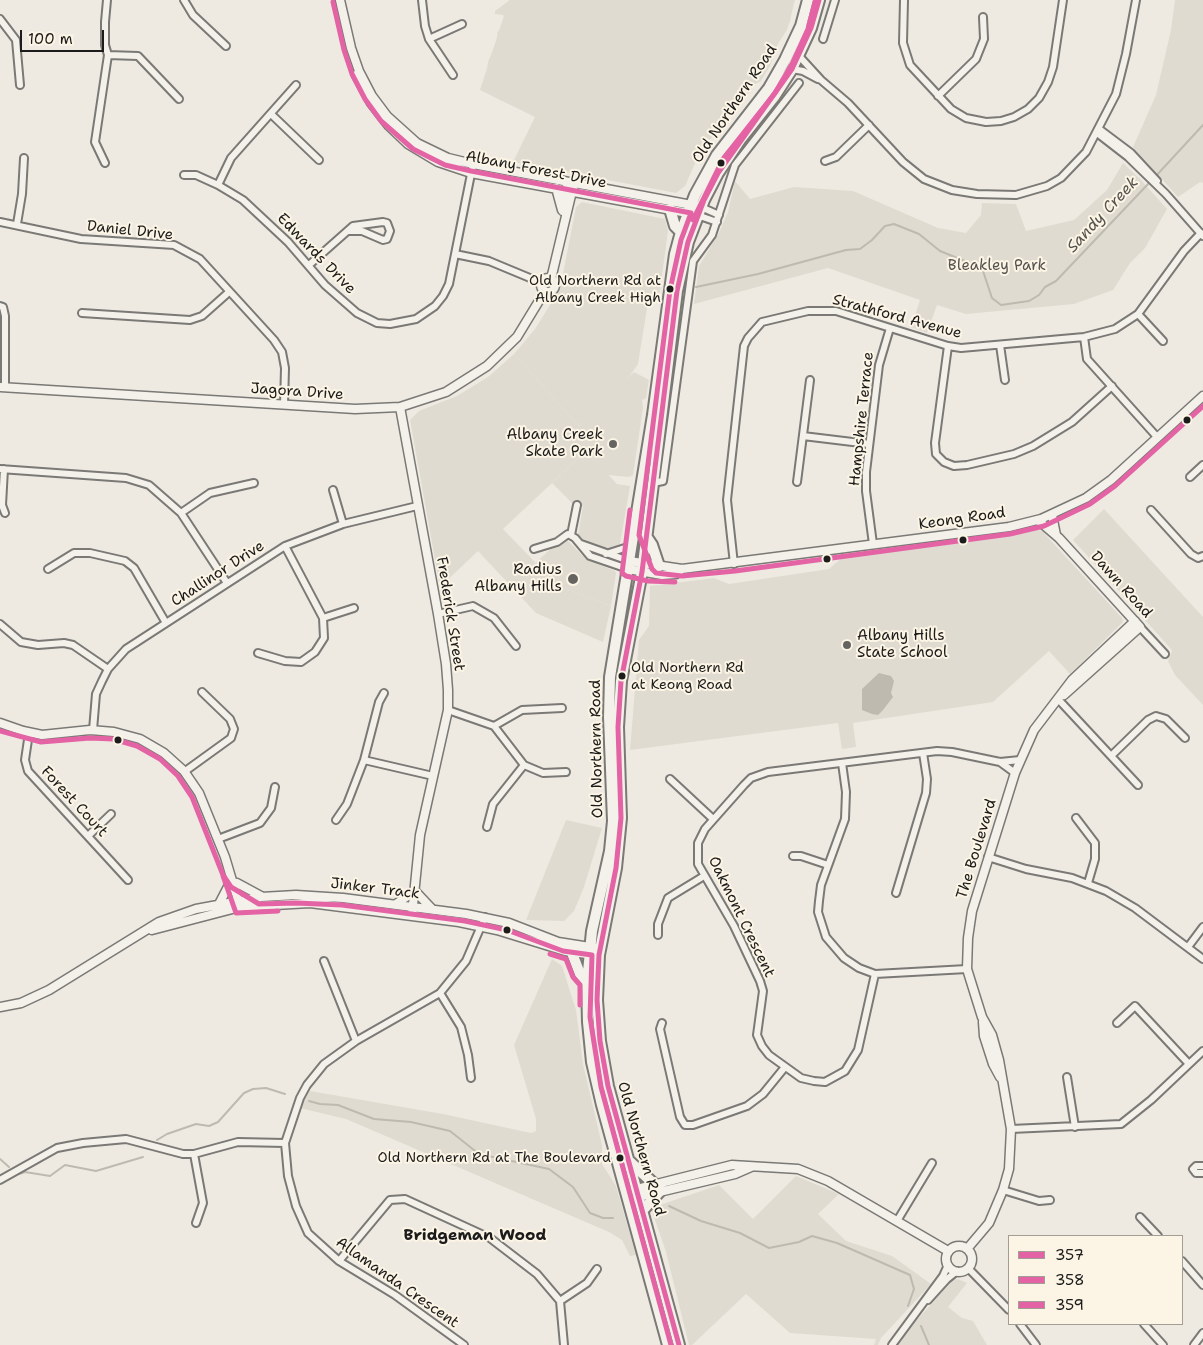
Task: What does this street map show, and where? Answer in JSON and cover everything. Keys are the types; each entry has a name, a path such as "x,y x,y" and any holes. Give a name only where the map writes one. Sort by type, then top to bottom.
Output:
{"highway":[{"name":"Old Northern Road","path":"668,1345 592,1062 587,982 615,874 620,834 618,727 621,681 646,536 658,482 677,291 694,210 717,155 777,75 794,43 808,0"},
{"name":"Old Northern Road","path":"679,1345 608,1086 600,1041 594,952 612,835 614,790 609,718 610,677 653,415 675,254 680,232 723,164 774,97 792,69 799,56 819,0"},
{"path":"670,209 675,226 680,232"},
{"path":"646,536 652,545 659,566"},
{"path":"572,953 580,974 587,982"},
{"path":"629,1161 658,1187 643,1210"}],"street":[{"path":"105,164 95,142 108,54 105,37 107,0"},
{"path":"184,0 193,14 226,46"},
{"name":"Albany Forest Drive","path":"340,0 359,71 372,96 387,116 401,130 432,152 472,164 571,182 694,210"},
{"path":"422,0 425,26 429,39 453,75"},
{"path":"823,39 835,0"},
{"path":"904,0 903,43 910,65 951,109 966,118 986,122 1001,121 1028,109 1039,98 1048,82 1059,36 1063,0"},
{"path":"799,56 821,80 848,103 903,162 924,179 952,190 1001,196 1032,192 1061,178 1086,152 1098,131 1116,94 1122,75 1136,0"},
{"name":"Albany Forest Drive","path":"342,10 341,25 352,67 360,84 377,112 408,144 423,154 438,162 471,173 670,209 694,210"},
{"path":"938,96 976,59 984,39 983,17"},
{"path":"0,18 16,40 20,85"},
{"path":"429,39 462,24"},
{"path":"108,54 138,56 179,99"},
{"path":"792,69 806,72 821,80"},
{"name":"Old Northern Road","path":"658,482 691,269 698,252 712,235 735,165 799,83"},
{"path":"218,185 231,158 296,86"},
{"path":"271,114 319,160"},
{"path":"825,161 836,156 869,125"},
{"path":"1098,131 1146,172 1202,234"},
{"path":"17,224 22,194 24,158"},
{"name":"Edwards Drive","path":"184,175 196,175 218,185 243,200 309,265 325,285 357,313 377,323 400,324 426,314 443,296 449,284 472,164"},
{"path":"551,279 546,279 542,283 542,289 545,291 554,288 554,282 551,279 571,182"},
{"path":"556,188 564,215"},
{"path":"694,210 718,219"},
{"name":"Daniel Drive","path":"0,222 17,224 81,239 174,245 200,259 274,340 282,352 285,368 284,405"},
{"path":"309,265 348,232 358,224 383,222 387,223 390,231 387,239 383,240 362,231 348,232"},
{"name":"Strathford Avenue","path":"734,564 727,500 744,346 748,338 762,322 808,311 836,310 948,346 961,348 1084,337 1114,329 1138,314 1184,251 1202,234"},
{"path":"455,254 489,261 542,283"},
{"name":"Jagora Drive","path":"3,387 355,409 400,406 446,392 487,366 516,337 545,291"},
{"path":"82,313 190,320 202,316 229,292"},
{"path":"0,306 3,307 5,316 3,387"},
{"path":"1138,314 1163,341"},
{"name":"Hampshire Terrace","path":"873,544 866,491 869,444 879,365 890,328"},
{"path":"1084,337 1087,359 1158,438"},
{"path":"1000,345 1005,380"},
{"path":"948,346 935,443 936,454 944,462 954,466 1014,454 1033,446 1066,427 1112,386"},
{"path":"797,482 810,380"},
{"name":"Keong Road","path":"642,568 659,566 682,570 734,564 1009,527 1038,520 1086,498 1111,480 1203,396"},
{"name":"Frederick Street","path":"400,406 446,664 448,710 420,835 413,911"},
{"path":"803,436 869,444"},
{"path":"1190,477 1203,465"},
{"path":"5,513 2,505 2,469 126,478 149,485 181,513 227,583"},
{"path":"181,513 210,492 254,483"},
{"path":"333,490 343,524"},
{"name":"Challinor Drive","path":"93,730 96,694 108,669 126,649 285,546 343,524 417,506"},
{"path":"571,535 577,506"},
{"path":"1151,510 1191,554 1198,558 1203,556"},
{"path":"1052,515 1056,535"},
{"name":"Dawn Road","path":"1038,520 1056,535 1165,654"},
{"path":"534,549 557,542 568,534 581,544 628,565"},
{"path":"581,544 583,550 590,556 628,565"},
{"path":"258,653 284,661 301,662 315,652 324,638 323,618 285,546"},
{"path":"606,554 631,546"},
{"path":"48,569 74,553 90,553 125,561 134,568 166,623"},
{"name":"Keong Road","path":"628,565 671,575 682,570"},
{"path":"438,614 473,606 494,618 516,646"},
{"path":"323,618 354,608"},
{"path":"0,624 20,642 38,645 64,643 73,645 108,669"},
{"name":"The Boulevard","path":"967,1249 988,1223 1003,1190 1009,1169 1011,1130 1002,1081 993,1064 984,1036 982,1017 967,969 968,938 972,911 1015,773 1034,730 1072,680 1138,624"},
{"path":"184,772 231,738 234,729 230,719 202,692"},
{"path":"336,820 347,804 364,760 379,702 384,693"},
{"path":"1058,699 1138,785"},
{"path":"494,726 522,710 562,708"},
{"path":"448,710 494,726 524,765 543,773 566,772"},
{"path":"1111,756 1148,720 1156,716 1166,719 1185,738"},
{"path":"0,723 29,733 52,735 93,730 114,732 140,739 164,752 184,772 199,793 241,903"},
{"name":"Forest Court","path":"29,733 25,760 28,771 128,880"},
{"name":"Oakmont Crescent","path":"874,974 858,1050 845,1071 826,1082 814,1082 801,1078 785,1067 762,1046 757,1035 763,991 760,981 734,926 698,864 698,843 705,829 744,785 759,774 924,753 952,752 1000,762 1020,760"},
{"path":"896,893 926,793 927,778 924,753"},
{"path":"364,760 433,776"},
{"name":"Oakmont Crescent","path":"1000,762 1015,773"},
{"path":"842,764 846,806 845,819 821,885 818,912 826,937 844,958 859,968 874,974 967,969"},
{"path":"487,827 493,804 524,765"},
{"path":"670,779 713,820"},
{"path":"218,839 260,823 271,808 275,787"},
{"path":"88,836 111,814"},
{"path":"1076,818 1095,843 1096,859 1088,883"},
{"path":"793,856 801,856 828,864"},
{"path":"988,857 1026,869 1088,883 1119,898 1203,959"},
{"path":"658,935 658,924 668,898 704,876"},
{"path":"234,882 261,896"},
{"path":"219,904 234,882"},
{"path":"396,904 414,891 432,909"},
{"name":"Jinker Track","path":"148,930 261,896 309,895 396,904 413,911 432,909 485,918 520,926 558,942 594,952"},
{"name":"Jinker Track","path":"0,1007 21,1003 49,990 159,922 219,904 310,904 413,911 482,926 572,953 594,952"},
{"name":"Allamanda Crescent","path":"464,1345 395,1295 339,1260 308,1233 296,1206 288,1176 285,1143 295,1109 307,1085 324,1064 356,1041 440,992 466,961 485,918"},
{"path":"1188,947 1203,927"},
{"path":"324,961 356,1041"},
{"path":"440,992 461,1027 471,1078"},
{"path":"1117,1023 1135,1006 1189,1064"},
{"path":"662,1023 660,1029 662,1038 680,1117 685,1125 693,1125 747,1106 763,1094 785,1067"},
{"path":"1011,1130 1121,1124 1151,1100 1203,1051"},
{"path":"1067,1077 1075,1126"},
{"path":"0,1180 57,1148 83,1143 126,1139 183,1154 194,1154 238,1142 285,1143"},
{"path":"194,1154 203,1203 196,1223"},
{"path":"897,1221 932,1163"},
{"path":"627,1195 732,1165 798,1169 828,1181 948,1252"},
{"path":"1203,1166 1196,1166 1193,1169 1196,1173 1203,1173"},
{"path":"1003,1190 1039,1200 1050,1200"},
{"path":"339,1260 390,1200 405,1199 500,1244 537,1274 560,1301 564,1345"},
{"path":"1140,1217 1157,1235"},
{"path":"957,1271 948,1265 946,1259 948,1252 957,1246 967,1249 972,1258 968,1268"},
{"path":"1183,1262 1203,1285"},
{"path":"892,1345 943,1276 948,1265"},
{"path":"560,1301 587,1283 597,1268"},
{"path":"922,1306 957,1271 968,1268"},
{"path":"968,1268 1008,1309"},
{"path":"1021,1325 1036,1345"},
{"path":"1145,1325 1163,1345"},
{"path":"1194,1345 1203,1333"}],"shaded area":[{"path":"509,0 794,0 790,22 761,76 700,152 685,186 676,193 513,162 535,117 480,90"},
{"path":"582,202 665,219 668,231 659,298 649,296 638,364 626,381 579,426 514,354 535,329 560,289 576,207"},
{"path":"586,451 617,484 630,486 620,544 607,549 584,541 578,535 583,506 573,504 552,483"},
{"name":"Albany Hills State School","path":"1037,529 1043,532 1122,618 1123,622 1070,674 1049,651 993,702 853,723 856,747 842,749 838,723 630,750 639,640 649,626 650,586 714,578 729,584 829,569 844,556 1009,536"},
{"path":"568,541 586,559 615,571 611,606 558,586 535,563 555,545"},
{"path":"879,673 891,676 894,681 891,693 893,697 878,715 862,710 862,689"},
{"path":"566,820 602,828 584,887 574,911 564,921 526,920"}],"green space":[{"path":"510,0 611,0 610,19 602,22 603,58 565,81 530,69 520,63 512,64 509,68 514,82 513,90 502,101 488,93 484,88 488,62 494,48 502,45 497,33 507,19 503,15 495,14 495,11"},
{"path":"735,0 795,0 787,30 777,45 770,66 761,81 753,85 750,92 737,106 731,104 736,83 730,85 721,95 718,93 718,88 727,74 734,68 739,66 747,69 752,67 762,47 783,28 781,17 775,7 770,5 755,17 746,38 727,37 724,30 730,25 729,17"},
{"path":"1175,0 1203,0 1203,183 1200,182 1178,197 1133,147 1156,95 1171,30"},
{"name":"Bleakley Park","path":"1123,163 1167,209 1145,248 1130,263 1113,290 1074,304 966,314 937,305 927,333 911,327 920,300 828,268 694,304 699,266 719,233 728,212 735,181 750,199 794,187 853,191 938,228 966,233 981,215 982,203 1016,204 1026,231 1074,220 1107,190"},
{"path":"514,354 579,426 634,372 649,380 646,398 642,400 643,408 633,475 629,477 608,475 586,451 503,529 558,586 611,606 603,642 536,613 478,551 440,587 410,420 419,411 457,396 488,377"},
{"path":"1104,509 1203,617 1203,705 1175,675 1168,661 1171,649 1073,540"},
{"path":"552,959 562,966 576,1010 583,1064 602,1145 602,1164 616,1186 636,1255 630,1256 622,1240 609,1232 346,1119 300,1108 310,1091 443,1114 531,1133 536,1131 536,1119 514,1045"},
{"path":"796,1176 839,1194 818,1214 846,1241 892,1256 931,1284 881,1338 878,1345 874,1345 876,1339 790,1333 746,1294 692,1345 689,1345 666,1252 651,1208 719,1185 753,1219"},
{"path":"958,1279 967,1283 948,1307 962,1318 973,1321 987,1345 897,1345 953,1280"}],"waterway":[{"name":"Sandy Creek","path":"1155,177 1203,125"},
{"name":"Sandy Creek","path":"696,287 758,274 846,250 860,249 872,240 885,226 894,224 919,234 940,251 982,268 992,298 1001,305 1029,301 1039,295 1045,287 1056,281 1150,182"},
{"path":"157,1140 167,1134 196,1124 209,1126 218,1122 244,1093 253,1089 266,1088 285,1094"},
{"path":"309,1101 338,1105 374,1119 411,1122 450,1131 479,1154 549,1169 573,1187 590,1213 603,1218 613,1218"},
{"path":"19,1174 25,1172 50,1176 65,1165 96,1171 143,1157"},
{"path":"0,1159 9,1167"},
{"path":"669,1206 701,1221 740,1233 769,1248 799,1242 812,1236 837,1243 910,1275 914,1289 908,1306"},
{"path":"921,1326 929,1345"}],"transit line":[{"name":"357","path":"679,1345 608,1086 600,1041 597,1000 599,955 616,868 621,818 618,727 621,681 642,572 677,291 688,242 704,200 718,173 792,69 811,28 819,0"},
{"name":"358","path":"333,2 344,50 352,74 365,99 381,121 413,149 445,165 471,171 691,213 681,240 670,290 639,535 652,569 656,573 682,576 735,571 1010,534 1044,526 1090,504 1115,486 1203,406"},
{"name":"358","path":"693,220 723,159 775,93 792,64 808,29 815,2"},
{"name":"358","path":"630,510 622,573 626,576 648,581 675,582"},
{"name":"359","path":"0,731 41,742 90,738 113,739 137,746 160,759 178,776 192,797 223,875 231,887 259,904 342,905 465,921 507,930 563,951 592,955 590,1017 601,1087 671,1345"},
{"name":"359","path":"223,876 236,913 278,911"},
{"name":"359","path":"550,954 566,959 573,977 580,985 580,1005"}],"place":[{"name":"Old Northern Rd at Albany Creek High","path":"670,289"},
{"name":"Albany Creek Skate Park","path":"613,444"},
{"name":"Radius Albany Hills","path":"573,579"},
{"name":"Albany Hills State School","path":"847,645"},
{"name":"Old Northern Rd at Keong Road","path":"622,676"},
{"name":"Old Northern Rd at The Boulevard","path":"620,1158"}],"district":[{"name":"Bridgeman Wood","path":"475,1236"}]}
